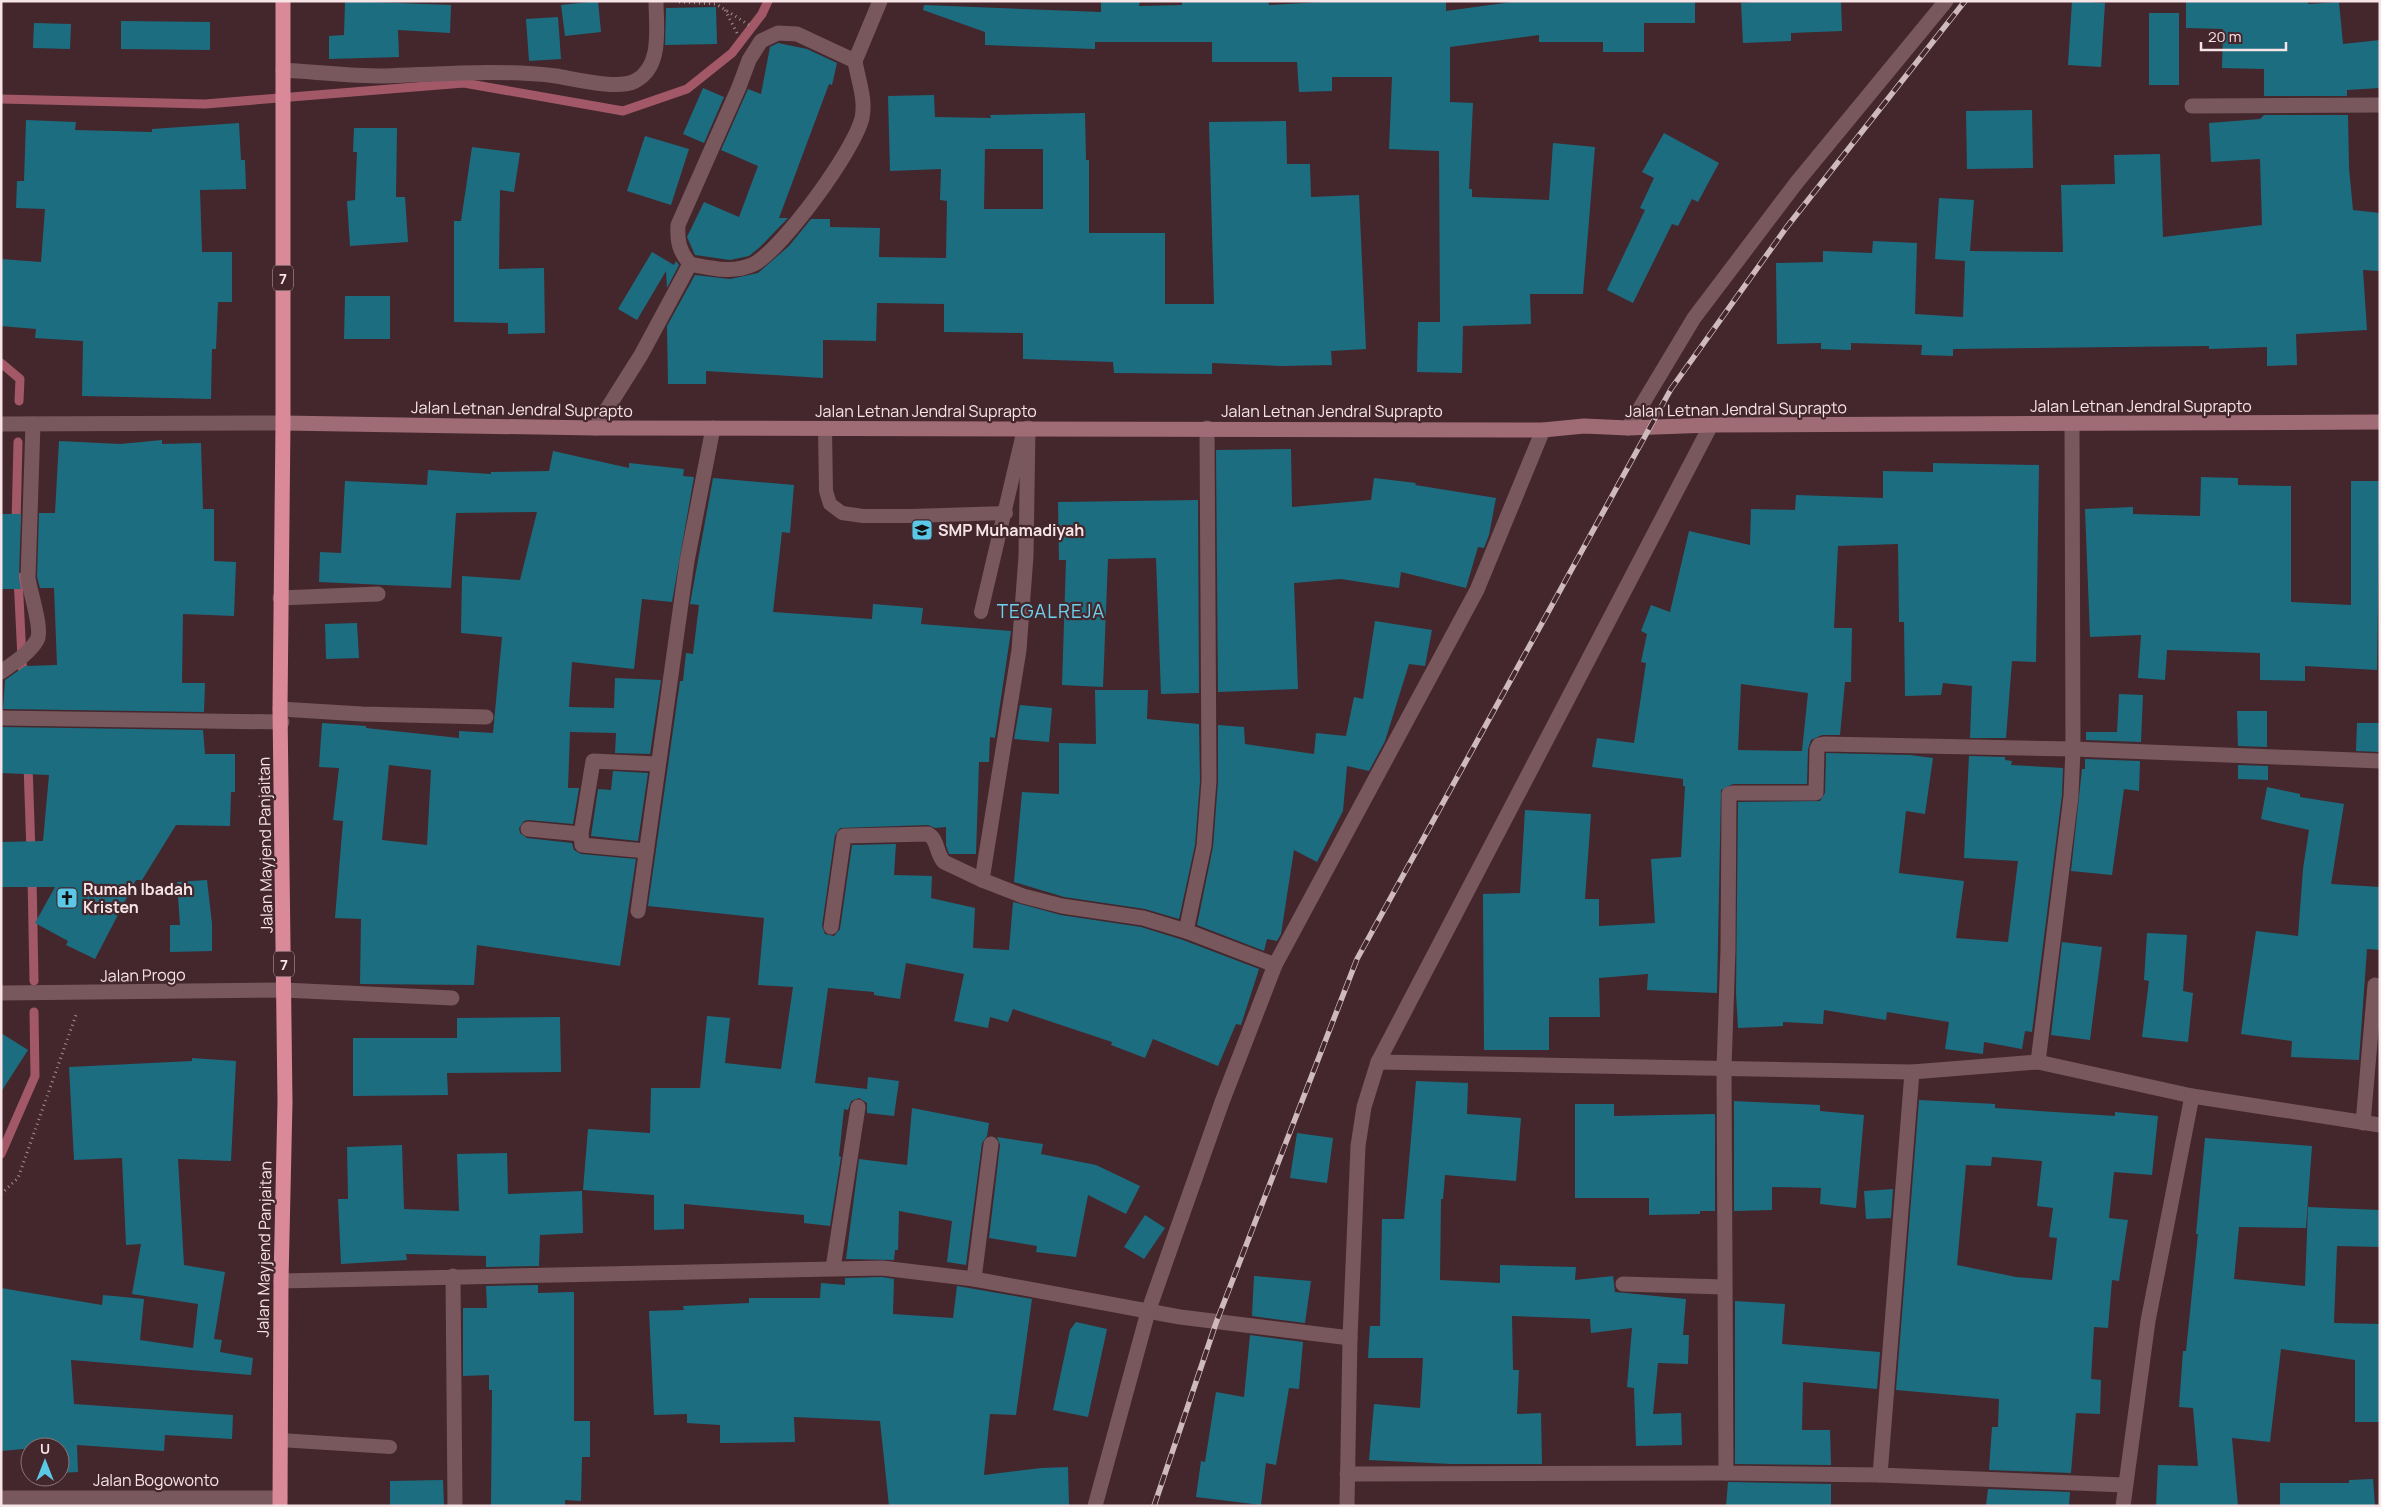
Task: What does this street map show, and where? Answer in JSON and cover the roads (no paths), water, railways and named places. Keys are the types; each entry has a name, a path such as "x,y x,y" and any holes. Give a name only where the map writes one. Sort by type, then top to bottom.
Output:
{"highway":[{"name":"7","path":"283,1 283,423"},
{"name":"Jalan Mayjend Panjaitan","path":"280,1502 281,1281 285,1102 280,598 283,423"}],"main road":[{"name":"Jalan Letnan Jendral Suprapto","path":"283,423 595,428 1543,430 1584,426 1628,428 1711,425 2072,425 2380,422"}],"street":[{"path":"283,74 384,76 496,73 548,75 616,84 635,81 648,70 656,52 656,1"},
{"path":"856,65 797,34 778,32 761,41 746,68 678,224 677,241 681,253 690,264 727,270 753,264 774,247 840,165 855,138 862,116 862,92 856,65 880,1"},
{"path":"1628,428 1694,318 1797,182 1946,1"},
{"path":"2192,106 2380,105"},
{"path":"595,428 641,355 690,264"},
{"path":"1,424 283,423"},
{"path":"1,672 28,650 37,640 40,631 30,596 28,578 33,424"},
{"path":"1347,1506 1350,1338 1358,1146 1364,1108 1378,1062 1711,425"},
{"path":"2038,1062 2071,796 2073,750 2072,425"},
{"path":"638,911 657,764 687,561 713,428"},
{"path":"982,880 1019,650 1026,556 1026,428"},
{"path":"1186,931 1204,846 1209,781 1207,428"},
{"path":"1095,1506 1148,1312 1222,1102 1275,965 1477,590 1543,430"},
{"path":"280,598 378,594"},
{"path":"1,718 362,714 486,717"},
{"path":"1726,1472 1724,1068 1728,950 1729,794 1732,792 1816,792 1817,750 1819,745 1824,744 2073,750 2380,761"},
{"path":"646,851 582,844 581,834 593,761 657,764"},
{"path":"528,829 581,834"},
{"path":"831,927 844,836 928,834 934,838 940,857 944,862 982,880 1023,896 1062,906 1143,918 1186,931 1275,965"},
{"path":"2363,1123 2376,986"},
{"name":"Jalan Progo","path":"1,993 284,990 452,998"},
{"path":"1378,1062 1912,1072 2038,1062 2192,1096 2380,1125"},
{"path":"1880,1475 1912,1072"},
{"path":"2123,1506 2124,1485 2148,1321 2192,1096"},
{"path":"833,1268 858,1108"},
{"path":"974,1279 990,1144"},
{"path":"281,1281 882,1268 974,1279 1148,1312 1350,1338"},
{"path":"453,1276 455,1506"},
{"path":"1623,1284 1724,1287"},
{"path":"1347,1474 1726,1472 1880,1475 2124,1485"},
{"name":"Jalan Bogowonto","path":"1,1498 280,1502"}],"lane":[{"path":"981,612 1026,428"},
{"path":"825,429 826,491 830,504 842,514 911,516 1006,512"},
{"path":"280,1440 390,1448"}],"waterway":[{"path":"1,99 205,104 464,83 623,111 687,89 732,53 762,14 768,1"},
{"path":"1,363 20,379 19,401"},
{"path":"16,524 18,442"},
{"path":"18,577 23,679"},
{"path":"28,764 31,853"},
{"path":"32,876 34,981"},
{"path":"1,1154 35,1076 34,1012"}],"railway":[{"path":"1154,1506 1216,1323 1357,959 1671,389 1786,228 1965,1"}],"place":[{"name":"SMP Muhamadiyah","path":"922,530"},
{"name":"Rumah Ibadah Kristen","path":"67,898"}],"district":[{"name":"TEGALREJA","path":"1051,611"}]}
